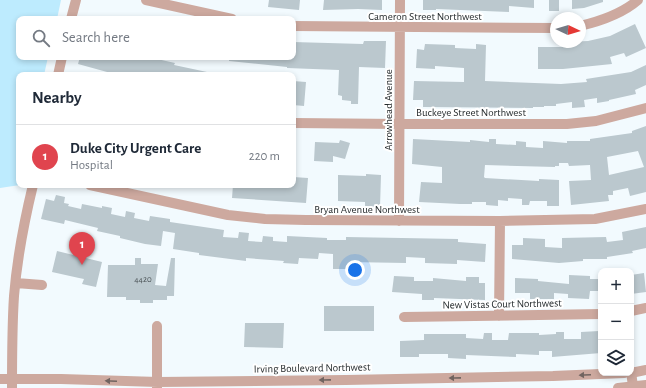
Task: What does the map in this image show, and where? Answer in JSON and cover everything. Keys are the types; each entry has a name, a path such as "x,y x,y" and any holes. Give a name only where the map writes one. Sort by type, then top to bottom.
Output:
{"street":[{"path":"72,16 76,0"},
{"path":"146,0 218,16"},
{"name":"Arrowhead Avenue","path":"399,221 400,0"},
{"path":"586,24 616,14 638,0"},
{"name":"Cameron Street Northwest","path":"296,26 550,28"},
{"path":"59,72 61,60"},
{"name":"Buckeye Street Northwest","path":"296,122 567,124 596,121 646,108"},
{"path":"12,384 12,333 16,283 23,230 31,188"},
{"name":"Bryan Avenue Northwest","path":"104,188 228,214 265,219 399,221 595,219 646,209"},
{"path":"499,316 500,221"},
{"path":"16,283 42,285"},
{"path":"634,310 646,308"},
{"name":"New Vistas Court Northwest","path":"404,317 598,314"},
{"path":"157,326 157,385"},
{"path":"634,372 646,370"},
{"name":"Irving Boulevard Northwest","path":"0,379 12,384 69,379 157,385 598,374"},
{"path":"631,376 632,386"},
{"path":"618,388 646,385"}],"shaded area":[{"path":"0,0 61,0 58,16 16,16 16,60 47,60 45,72 16,72 16,186 0,188"}],"building":[{"path":"269,0 300,0 299,10 268,7"},
{"path":"324,0 382,0 382,10 323,10"},
{"path":"423,0 534,0 534,8 509,6 509,12 436,9 423,10"},
{"path":"549,0 559,0 559,11 549,11"},
{"path":"572,0 603,0 603,2 584,8 572,9"},
{"path":"635,24 646,48 626,57 624,53 610,57 612,64 563,69 538,69 538,47 586,48 586,41 610,36"},
{"path":"364,41 386,41 385,68 359,67 358,104 351,104 351,101 342,100 342,96 338,95 339,70 287,68 229,61 296,60 296,42 363,44"},
{"path":"425,44 455,45 455,48 476,49 476,44 486,45 485,81 561,84 587,82 586,79 631,72 646,65 646,85 635,90 636,94 609,101 597,103 597,98 584,100 585,107 572,108 572,102 556,104 556,106 533,108 423,107 423,100 413,100 414,81 464,82 464,68 435,66 435,69 416,68 417,49 424,50"},
{"path":"79,60 162,60 175,63 174,65 207,72 107,72 78,64"},
{"path":"296,81 306,82 304,106 296,105"},
{"path":"646,126 646,192 630,196 628,188 613,191 613,195 608,195 609,201 571,205 569,181 591,180 590,165 569,166 568,163 559,163 559,166 555,167 485,165 485,178 539,181 539,179 559,180 559,206 547,206 547,201 530,201 529,205 522,205 522,199 508,198 508,201 498,200 498,206 486,205 486,202 460,204 419,202 421,182 442,183 442,167 412,164 413,139 470,142 470,140 489,142 489,139 496,139 496,144 516,145 516,141 526,142 526,147 543,148 543,141 567,143 567,141 590,141 590,139 632,133 632,131","holes":["638,151 644,167 609,175 607,157"]},
{"path":"340,140 350,143 345,159 333,156 333,162 314,161 315,142 339,143"},
{"path":"366,174 381,175 380,207 365,206 365,202 338,201 338,175 366,176"},
{"path":"296,177 308,178 306,203 232,198 233,188 296,188"},
{"path":"56,195 65,197 64,203 69,204 68,206 81,209 82,204 102,208 102,206 112,208 111,214 125,217 126,211 135,213 134,218 149,221 150,216 170,219 170,222 224,230 223,237 238,238 239,232 249,233 248,241 262,242 263,236 273,237 273,241 287,242 287,236 327,238 327,240 346,240 346,237 458,239 458,242 486,244 485,262 457,260 457,264 425,263 425,258 406,257 406,263 349,262 349,269 333,269 333,254 319,253 318,259 299,258 298,264 283,263 284,261 246,258 246,261 199,255 199,253 173,249 175,233 163,231 161,246 120,238 120,236 97,231 98,228 65,220 64,224 41,219 46,199 54,201"},
{"path":"646,227 646,248 632,251 633,253 607,257 607,259 583,259 583,261 559,263 512,259 512,245 523,245 523,238 545,239 545,247 562,248 562,238 606,237 607,242 623,240 622,232"},
{"path":"57,251 102,262 96,287 82,284 84,279 52,272"},
{"path":"135,258 141,258 141,264 158,264 155,285 166,286 171,258 175,258 174,296 167,296 167,300 153,300 153,303 140,303 140,300 126,300 126,297 107,297 108,265 135,265"},
{"path":"644,273 646,292 634,294 634,275"},
{"path":"569,275 590,276 590,279 598,279 598,291 590,291 589,299 568,298 568,294 554,293 554,299 530,299 530,293 515,293 515,278 538,279 538,281 569,284"},
{"path":"394,276 414,277 414,281 433,281 433,278 466,281 466,277 479,277 479,283 485,283 485,300 434,298 434,300 422,300 422,294 392,292"},
{"path":"324,306 374,306 374,331 324,331"},
{"path":"245,323 284,323 283,348 244,347"},
{"path":"598,331 598,353 552,357 552,351 539,351 539,355 516,354 516,357 466,355 466,359 448,358 448,354 419,354 419,357 400,357 400,341 424,340 424,334 466,334 466,338 483,339 484,333 492,333 492,340 508,340 509,333 539,333 539,335 556,334 556,332 564,332 564,339 581,339 581,332"}],"place":[{"name":"Duke City Urgent Care","path":"82,265"}]}
